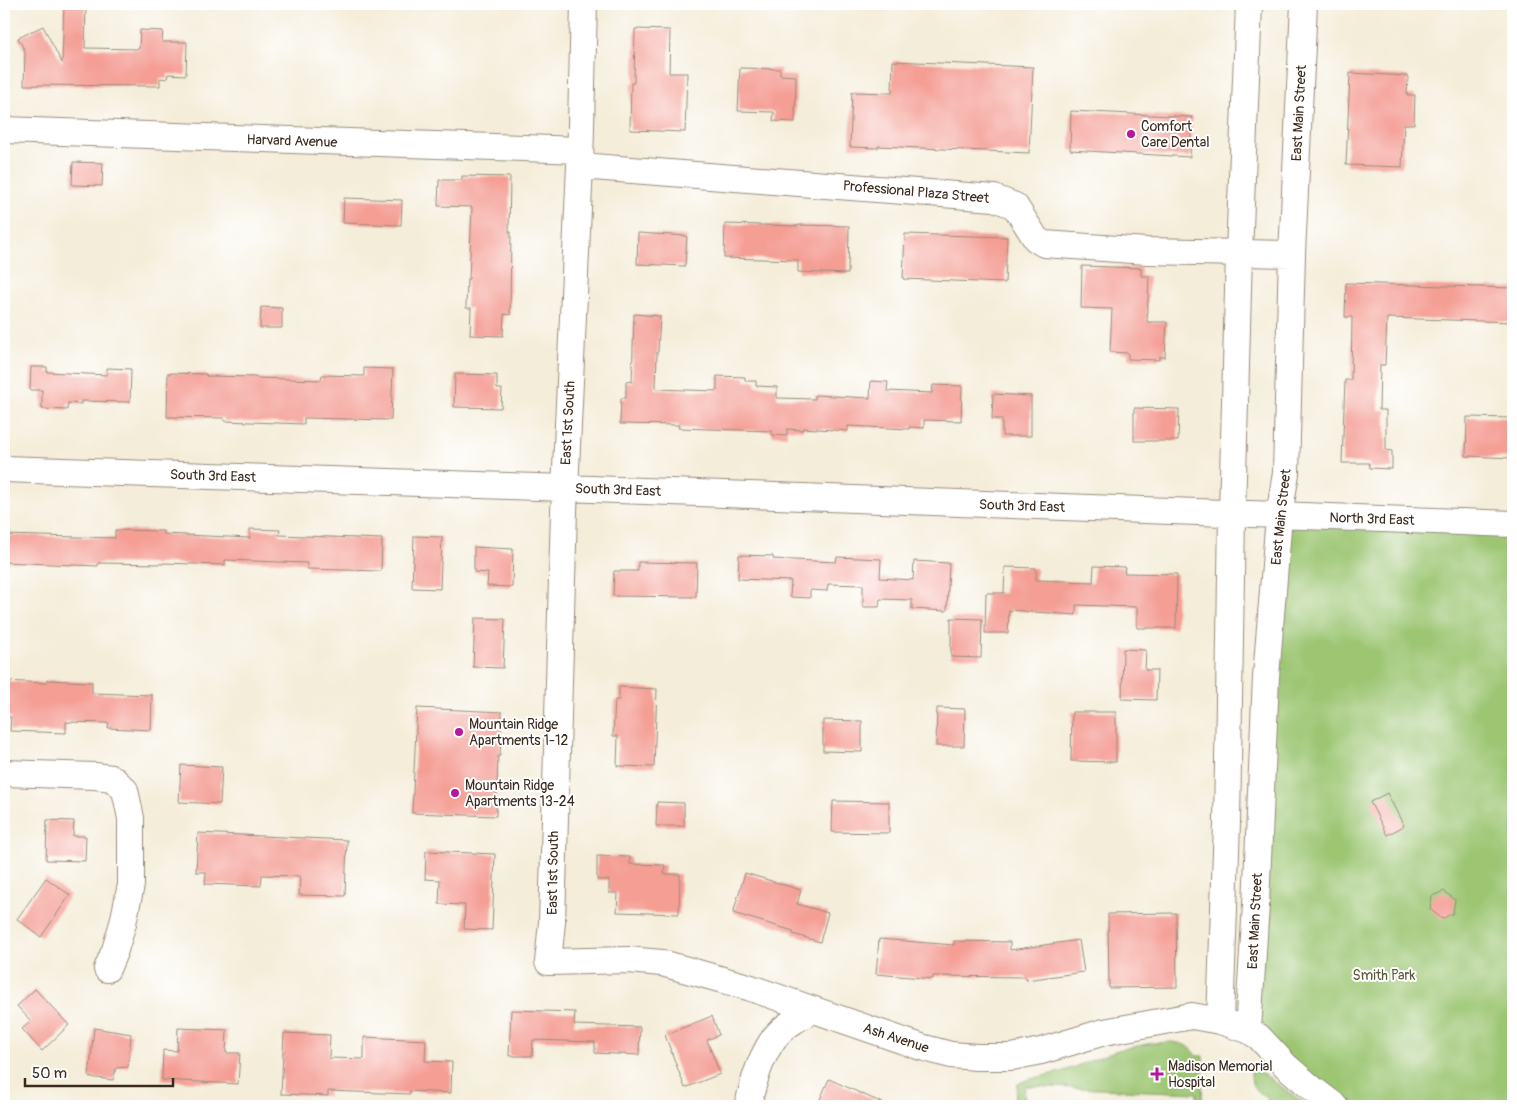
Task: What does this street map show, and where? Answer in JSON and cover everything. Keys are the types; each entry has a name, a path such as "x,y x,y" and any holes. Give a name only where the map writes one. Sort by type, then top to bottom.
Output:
{"street":[{"name":"East 1st South","path":"548,962 552,922 565,488 580,158 584,4"},
{"path":"1220,1021 1227,823 1232,514 1239,253 1249,4"},
{"name":"East Main Street","path":"1248,1030 1256,914 1266,677 1279,516 1286,473 1292,254 1304,4"},
{"name":"Harvard Avenue","path":"4,130 580,158"},
{"name":"Professional Plaza Street","path":"580,158 994,198 1014,206 1036,239 1044,244 1137,250 1292,254"},
{"name":"South 3rd East","path":"4,469 565,488 1232,514"},
{"name":"North 3rd East","path":"1232,514 1513,524"},
{"path":"4,773 112,778 124,790 132,818 131,885 121,932 107,969"},
{"name":"Ash Avenue","path":"548,962 628,960 662,963 748,987 921,1047 950,1054 977,1057 1012,1057 1041,1051 1104,1032 1192,1016 1220,1021 1248,1030"},
{"path":"748,1106 754,1079 775,1037 792,1022 813,1010"},
{"path":"1248,1030 1259,1037 1286,1066 1335,1106"}],"green space":[{"name":"Smith Park","path":"1279,516 1513,525 1513,1106 1335,1106 1254,1023"},
{"path":"1173,1042 1187,1046 1197,1056 1203,1056 1202,1106 1196,1106 1197,1093 1025,1086 1024,1103 1017,1103 1015,1097 1018,1084 1026,1080 1064,1071 1118,1050 1152,1043"},
{"path":"1254,1067 1308,1106 1292,1106 1267,1102 1268,1098 1259,1093 1252,1084 1251,1070"}],"building":[{"path":"64,4 86,4 85,48 139,49 140,30 163,31 162,42 187,42 186,75 168,74 167,79 160,78 160,86 24,85 25,51 18,38 43,26 62,63"},
{"path":"635,29 670,30 669,73 687,73 685,132 630,130 631,83 634,83"},
{"path":"893,61 1033,67 1029,153 878,146 878,148 850,147 852,92 892,93"},
{"path":"740,68 780,69 780,75 796,76 795,122 773,121 774,112 738,111"},
{"path":"1350,73 1408,76 1407,95 1415,95 1414,124 1404,124 1402,167 1346,165"},
{"name":"Comfort Care Dental","path":"1071,111 1192,117 1190,157 1070,150"},
{"path":"73,162 103,163 102,186 72,185"},
{"path":"462,176 510,177 510,315 504,314 503,336 470,335 471,308 466,308 472,207 438,206 439,180 462,180"},
{"path":"344,198 402,200 401,225 343,223"},
{"path":"725,224 849,226 848,274 798,272 798,260 724,258"},
{"path":"638,233 687,236 685,266 637,264"},
{"path":"905,234 1007,237 1005,283 903,279"},
{"path":"1082,266 1141,268 1141,276 1149,276 1147,322 1167,322 1165,357 1159,357 1159,360 1128,359 1128,353 1110,352 1112,309 1081,308"},
{"path":"1346,283 1513,288 1513,322 1387,318 1385,365 1380,365 1379,410 1386,410 1386,450 1392,451 1392,469 1370,468 1369,463 1342,463 1345,380 1351,380 1352,317 1345,317"},
{"path":"261,307 282,308 282,328 260,328"},
{"path":"634,314 660,316 656,389 717,391 717,376 745,377 745,381 756,381 756,386 777,387 777,398 815,399 815,395 870,398 871,381 888,382 887,391 932,393 933,385 962,386 961,421 924,420 924,428 909,427 909,429 848,426 848,431 803,428 803,430 787,429 787,436 772,435 772,431 678,428 679,425 620,424 621,398 626,398 626,381 632,382"},
{"path":"31,367 47,367 47,372 107,375 107,368 131,369 130,402 81,401 81,404 68,403 67,410 42,409 42,390 30,390"},
{"path":"364,368 393,369 391,420 304,418 304,424 224,421 224,418 167,417 168,373 321,380 322,375 364,376"},
{"path":"455,374 497,375 497,389 502,389 501,408 454,407"},
{"path":"993,394 1031,396 1031,436 1002,436 1002,419 992,419"},
{"path":"1134,408 1179,409 1178,441 1134,441"},
{"path":"1467,417 1513,418 1513,458 1466,456"},
{"path":"250,529 280,530 279,535 382,539 381,571 307,569 307,563 225,560 225,565 98,563 98,566 4,562 4,535 115,538 115,530 163,531 163,534 250,538"},
{"path":"414,536 442,537 440,589 412,588"},
{"path":"474,547 513,549 512,587 487,586 488,573 474,572"},
{"path":"739,555 773,556 773,559 836,562 837,557 881,559 880,578 913,580 914,561 949,563 947,611 912,609 912,600 880,599 879,607 863,607 863,585 828,584 827,591 810,590 810,598 790,597 791,581 738,579"},
{"path":"638,562 697,563 696,597 613,596 614,571 638,571"},
{"path":"1094,566 1125,567 1124,573 1177,574 1176,628 1137,628 1137,607 1076,605 1076,615 1009,610 1008,633 985,633 986,593 1004,593 1005,567 1036,568 1036,580 1093,582"},
{"path":"475,618 505,619 503,668 473,667"},
{"path":"951,618 982,619 981,658 951,657"},
{"path":"1123,649 1146,650 1145,670 1157,670 1156,700 1122,699"},
{"path":"47,680 92,682 92,693 152,695 151,730 108,728 109,723 66,722 66,733 10,731 11,717 4,717 4,681 47,683"},
{"path":"619,687 657,689 654,767 617,766 618,736 613,736 615,700 619,700"},
{"path":"417,708 502,712 496,816 412,813"},
{"path":"937,708 965,709 964,746 936,746"},
{"path":"1072,712 1116,712 1116,762 1071,761"},
{"path":"823,720 862,721 862,752 823,751"},
{"path":"181,765 222,767 220,804 179,802"},
{"path":"1387,793 1404,826 1387,835 1370,802"},
{"path":"833,801 889,802 889,833 832,832"},
{"path":"657,802 684,803 684,826 656,826"},
{"path":"47,820 74,821 73,836 86,836 85,861 46,860"},
{"path":"198,833 347,840 345,896 299,895 300,876 262,875 261,886 205,884 206,872 196,872"},
{"path":"426,851 495,854 492,930 464,929 465,905 439,904 440,880 425,879"},
{"path":"597,856 630,857 630,864 665,865 664,874 680,874 679,914 617,912 618,893 609,893 609,880 597,880"},
{"path":"745,873 801,890 797,904 828,913 820,942 793,934 793,931 733,913"},
{"path":"46,878 70,895 41,937 17,919"},
{"path":"1444,891 1455,900 1453,913 1442,919 1430,909 1432,896"},
{"path":"1176,913 1177,987 1109,988 1108,914"},
{"path":"879,939 954,945 954,941 1010,942 1010,950 1079,940 1084,972 1026,980 1026,977 933,976 933,979 876,974"},
{"path":"35,989 69,1025 42,1051 22,1029 31,1021 17,1006"},
{"path":"511,1010 575,1012 574,1025 640,1027 639,1055 595,1053 595,1042 533,1040 532,1056 509,1056"},
{"path":"712,1016 719,1035 707,1040 720,1074 685,1088 665,1035"},
{"path":"94,1028 131,1034 128,1067 116,1068 113,1080 89,1077"},
{"path":"178,1028 227,1030 226,1053 240,1053 238,1084 162,1080 163,1050 177,1051"},
{"path":"284,1033 330,1035 329,1058 364,1059 364,1037 426,1040 425,1061 452,1062 451,1093 410,1091 410,1094 328,1091 328,1096 281,1094"},
{"path":"829,1079 889,1106 817,1106"}],"place":[{"name":"Comfort Care Dental","path":"1131,134"},
{"name":"Mountain Ridge Apartments 1-12","path":"459,732"},
{"name":"Mountain Ridge Apartments 13-24","path":"455,793"},
{"name":"Madison Memorial Hospital","path":"1157,1074"}]}
